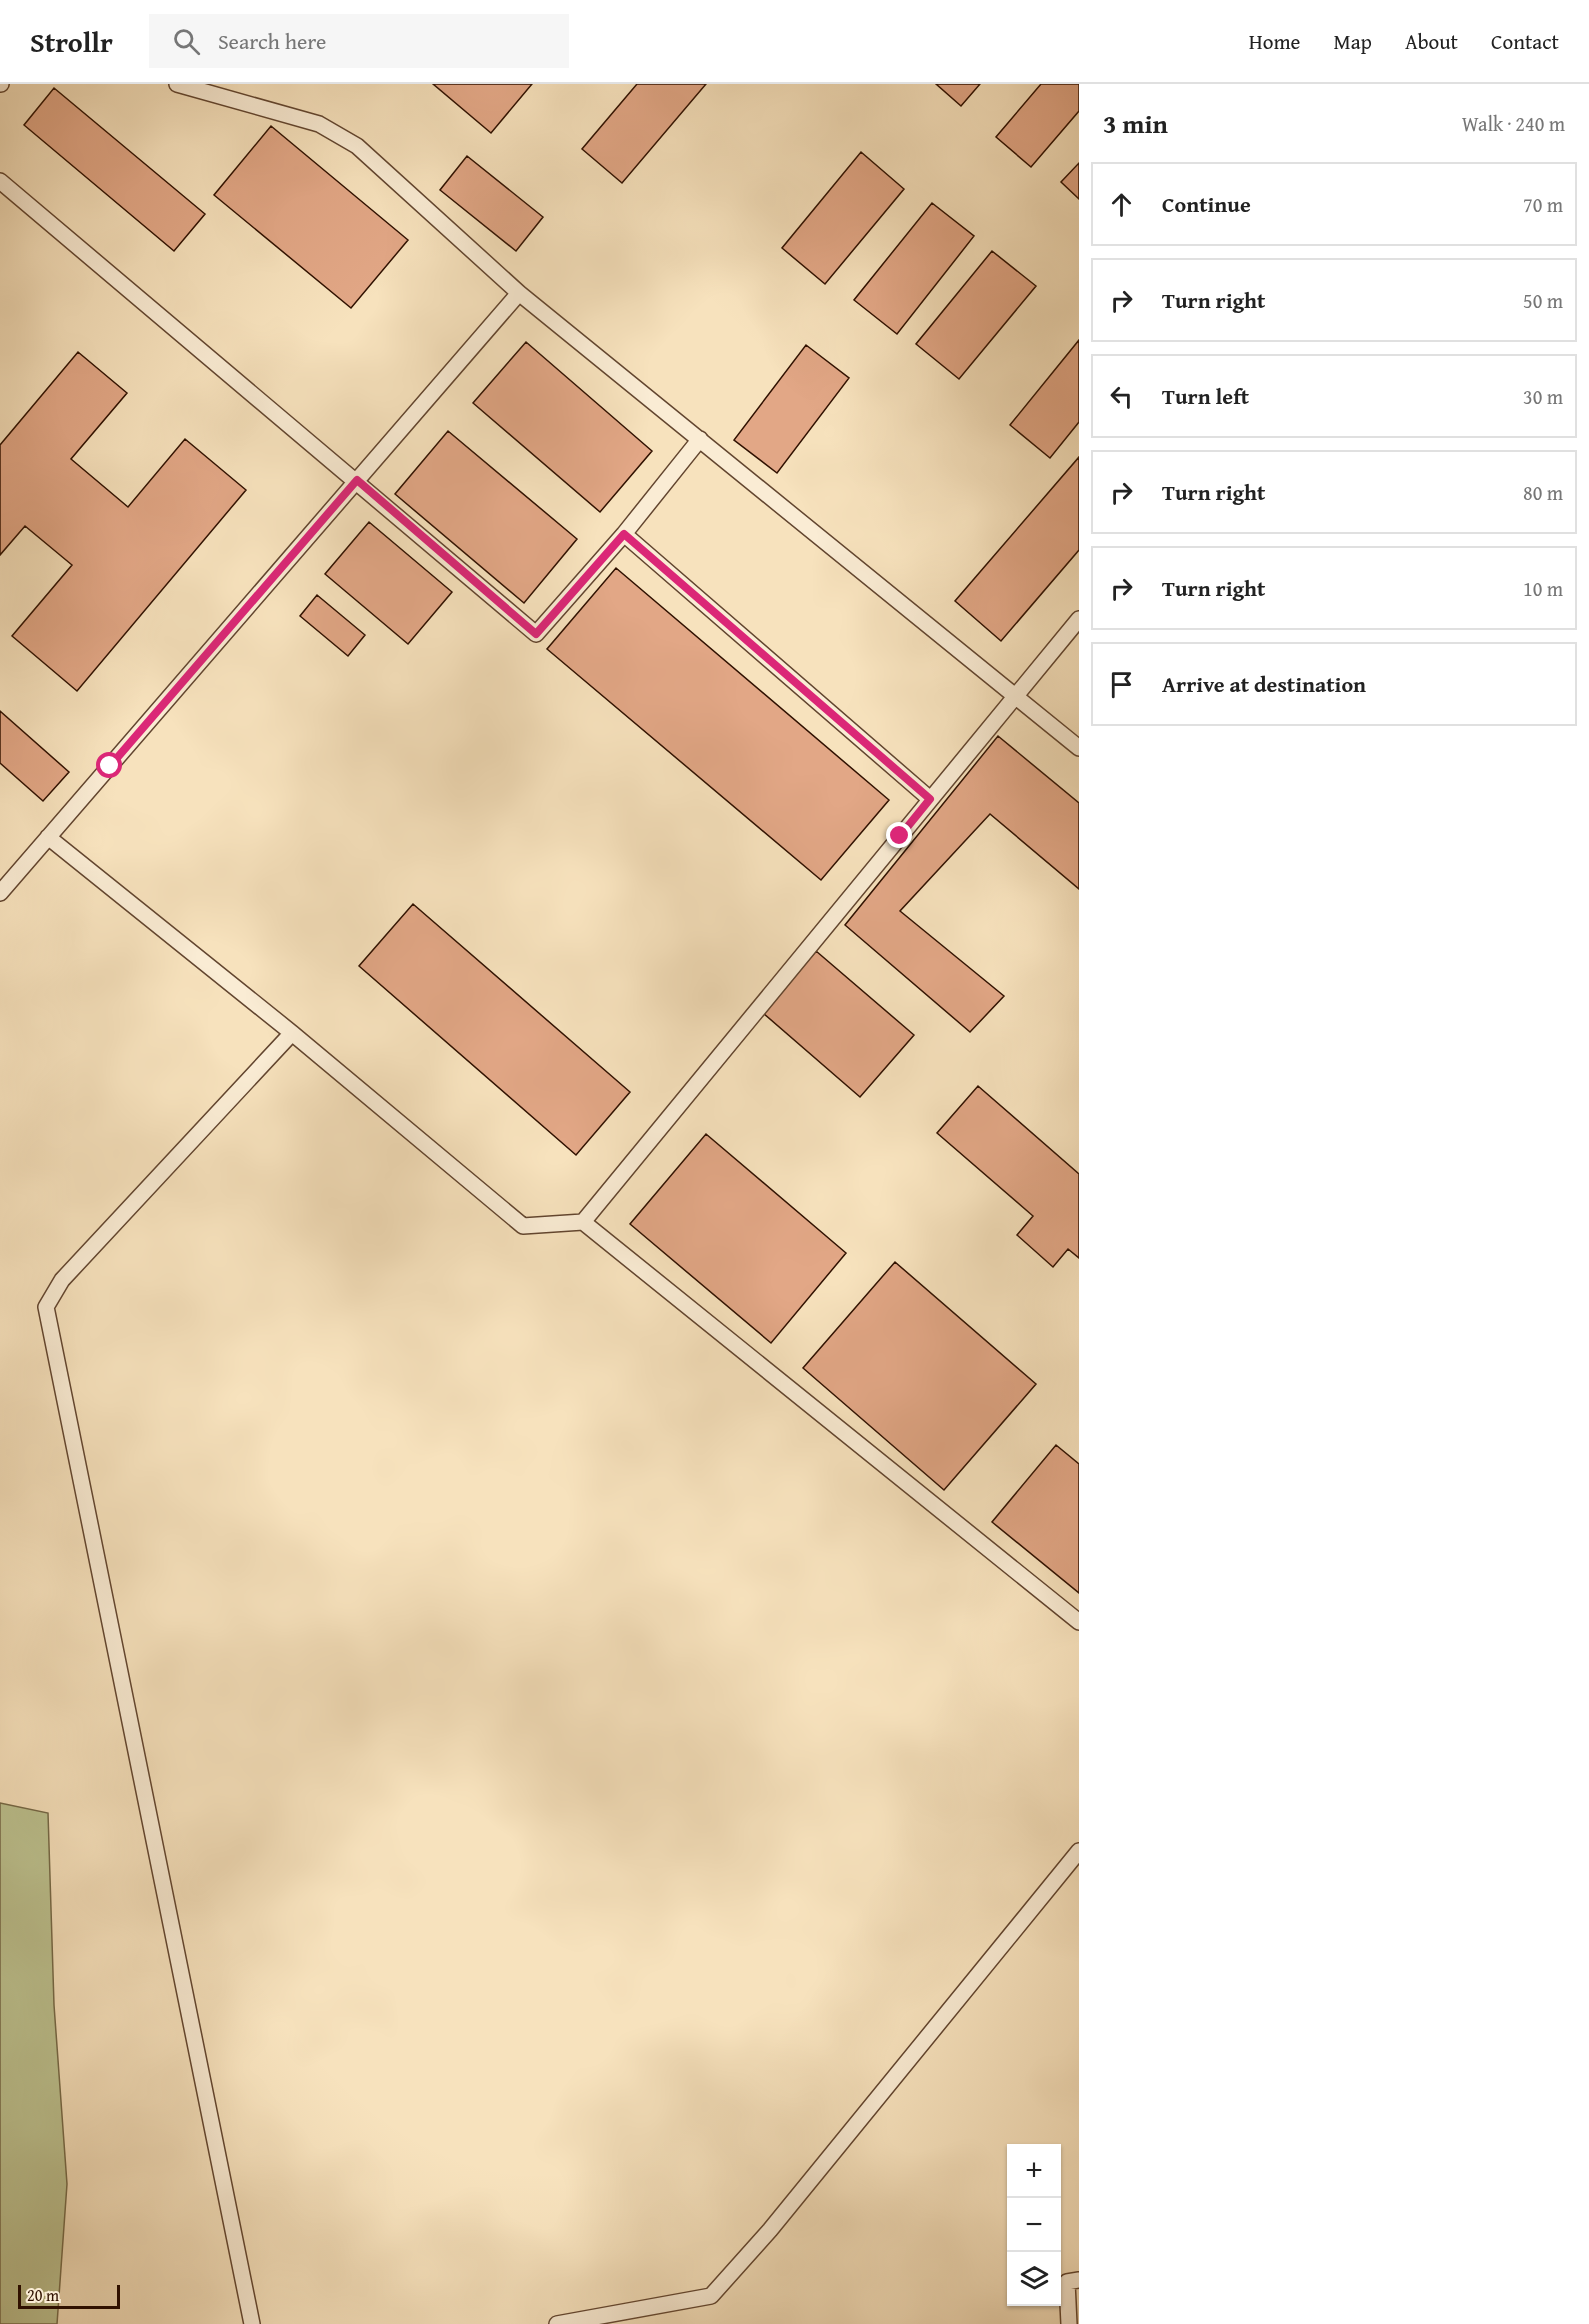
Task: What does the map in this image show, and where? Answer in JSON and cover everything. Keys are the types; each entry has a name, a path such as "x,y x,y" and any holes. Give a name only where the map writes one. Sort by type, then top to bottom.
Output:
{"lane":[{"path":"177,84 319,124 357,146 519,293 1016,694 1079,748"},
{"path":"0,180 357,480 536,634 624,534 700,439"},
{"path":"0,893 519,293"},
{"path":"624,534 930,799"},
{"path":"583,1222 1079,619"},
{"path":"48,837 292,1033 523,1226 583,1222 1079,1622"},
{"path":"252,2324 46,1307 62,1280 292,1033"},
{"path":"557,2324 711,2296 770,2230 1079,1851"},
{"path":"1069,2324 1067,2282 1079,2280"}],"green space":[{"path":"0,1803 48,1813 54,2005 67,2184 57,2324 0,2324"}],"building":[{"path":"433,84 532,84 491,133"},
{"path":"637,84 706,84 622,183 582,149"},
{"path":"936,84 980,84 961,106"},
{"path":"1041,84 1079,84 1079,111 1031,167 996,137"},
{"path":"54,88 205,214 174,251 24,125"},
{"path":"271,126 408,240 351,308 214,195"},
{"path":"861,152 904,189 825,284 782,248"},
{"path":"467,156 543,217 516,251 440,190"},
{"path":"1079,163 1079,199 1061,182"},
{"path":"932,203 974,236 897,334 854,300"},
{"path":"992,251 1036,286 959,379 916,344"},
{"path":"1079,340 1079,422 1050,458 1010,425"},
{"path":"526,342 652,451 600,512 473,403"},
{"path":"806,345 849,378 777,473 734,440"},
{"path":"78,352 127,393 71,459 128,507 185,439 246,490 77,691 12,636 72,565 25,526 0,555 0,445"},
{"path":"448,431 577,539 524,603 395,494"},
{"path":"1079,457 1079,550 1001,641 955,601"},
{"path":"369,522 452,592 408,644 325,574"},
{"path":"616,568 889,800 821,880 547,649"},
{"path":"317,595 365,635 348,656 300,616"},
{"path":"0,711 69,772 43,801 0,763"},
{"path":"998,736 1079,803 1079,889 990,814 900,911 1004,996 970,1032 845,925"},
{"path":"413,904 630,1092 576,1155 359,966"},
{"path":"816,951 914,1035 860,1097 763,1013"},
{"path":"978,1086 1079,1174 1079,1258 1068,1249 1053,1267 1017,1235 1033,1216 937,1133"},
{"path":"706,1134 846,1253 771,1343 630,1224"},
{"path":"895,1262 1036,1384 944,1490 803,1368"},
{"path":"1056,1445 1079,1464 1079,1593 992,1522"}],"route":[{"path":"110,766 357,480 536,634 624,534 930,799 900,836"}]}
